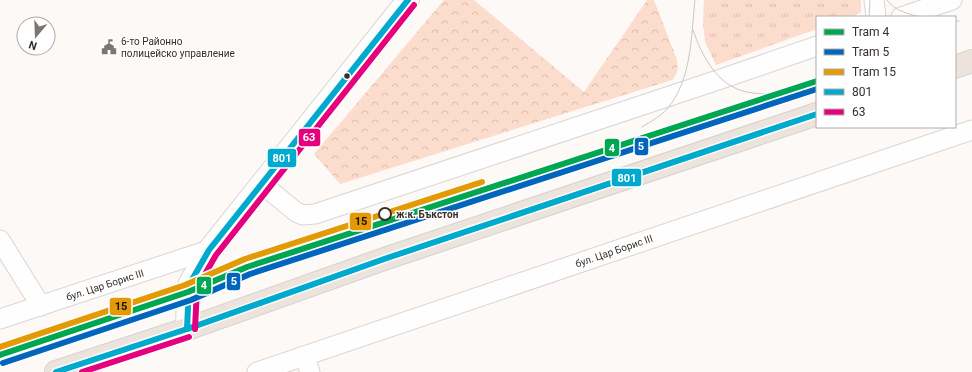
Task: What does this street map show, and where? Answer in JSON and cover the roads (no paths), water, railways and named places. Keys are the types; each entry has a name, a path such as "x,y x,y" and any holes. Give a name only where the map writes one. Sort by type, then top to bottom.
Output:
{"main road":[{"path":"956,67 972,61"},
{"path":"56,372 187,329 387,258 816,114"}],"street":[{"path":"874,0 876,16"},
{"path":"904,16 952,0"},
{"path":"187,329 189,285 209,250 407,1"},
{"path":"262,184 296,212 303,214 314,214 816,46"},
{"name":"бул. Цар Борис III","path":"257,372 307,364 972,130"},
{"path":"0,240 41,306"},
{"name":"бул. Цар Борис III","path":"0,319 209,250"}],"tram line":[{"path":"642,127 667,109 681,85 689,57 695,0"},
{"path":"869,16 870,0"},
{"path":"887,0 894,7 918,16"},
{"path":"693,30 701,50 719,77 736,89 757,94 775,94"},
{"path":"809,83 816,80"},
{"name":"4","path":"0,355 188,292 247,267 816,81"},
{"name":"5","path":"3,363 191,300 250,274 816,89"},
{"name":"15","path":"0,347 185,285 245,259 482,182"}],"place":[{"name":"6-то Районно полицейско управление","path":"109,47"},
{"name":"ж.к. Бъкстон","path":"385,214"}]}
